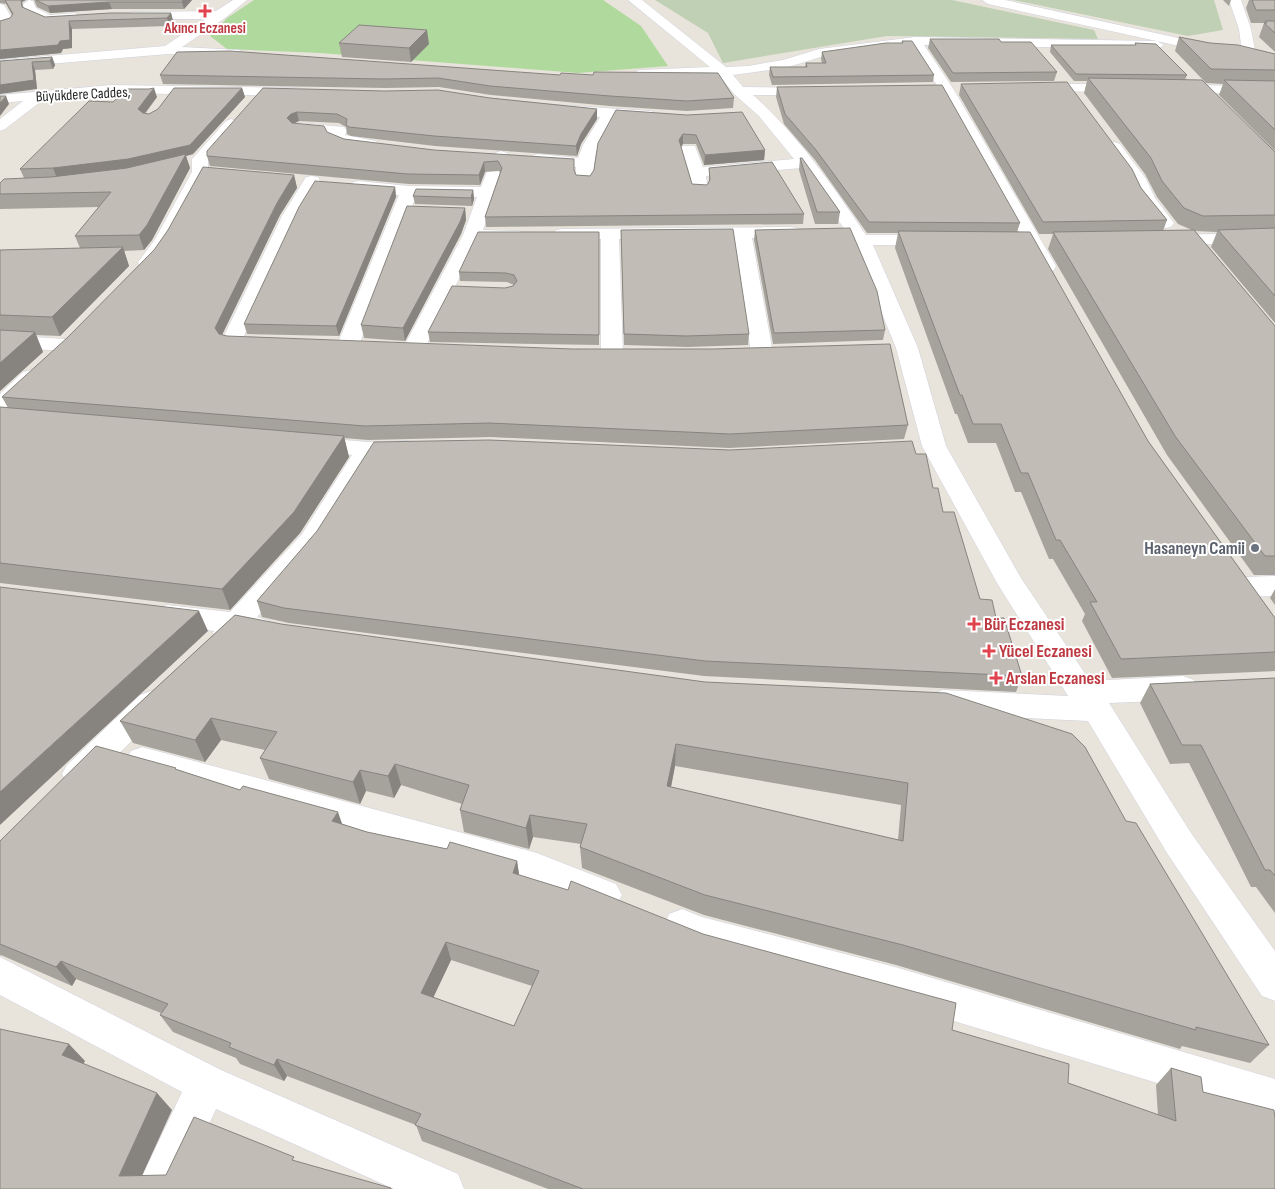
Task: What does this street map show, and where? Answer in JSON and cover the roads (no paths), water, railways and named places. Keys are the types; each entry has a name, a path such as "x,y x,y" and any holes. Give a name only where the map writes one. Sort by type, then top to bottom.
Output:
{"street":[{"path":"168,50 241,0"},
{"path":"634,0 723,71 750,106 806,163 851,234 898,349 924,447 1179,843 1275,983"},
{"path":"988,0 1153,40 1275,63"},
{"path":"12,6 46,2"},
{"path":"1239,2 1250,29 1250,57"},
{"path":"12,6 30,10 48,19 84,16"},
{"path":"0,24 8,22 12,6"},
{"path":"122,14 221,14"},
{"path":"623,74 723,71 784,64 819,53 915,41 1033,44 1153,40 1170,57"},
{"path":"915,41 947,90 1058,285"},
{"path":"1033,44 1045,58"},
{"path":"0,64 168,50 254,56"},
{"path":"203,92 210,86 226,53"},
{"path":"112,89 116,55"},
{"path":"1057,72 1080,102"},
{"path":"1188,76 1214,102"},
{"path":"1022,88 1135,88"},
{"name":"Büyükdere Caddes,","path":"0,99 112,89 172,92 309,92"},
{"path":"1163,89 1275,90"},
{"path":"750,106 828,90"},
{"path":"140,263 162,242 195,165 260,91"},
{"path":"162,105 172,92"},
{"path":"0,126 39,96"},
{"path":"542,107 668,117"},
{"path":"584,182 584,163 593,140 610,113"},
{"path":"299,128 339,130 336,137 346,142 382,145"},
{"path":"1103,133 1138,179 1147,199 1171,230 1193,239 1205,254"},
{"path":"689,149 697,172 699,190"},
{"path":"482,155 584,163"},
{"path":"414,350 453,288 501,156"},
{"path":"697,172 806,163"},
{"path":"195,165 219,173"},
{"path":"280,343 231,342 291,216 319,182 409,191 487,192"},
{"path":"347,345 409,191"},
{"path":"401,211 421,212"},
{"path":"460,212 480,213"},
{"path":"472,235 808,232"},
{"path":"742,233 762,353"},
{"path":"610,234 612,353"},
{"path":"851,234 947,240"},
{"path":"1143,240 1275,238"},
{"path":"0,341 60,350 0,406"},
{"path":"288,442 368,449 434,448"},
{"path":"211,648 238,623 311,540 368,449"},
{"path":"139,611 238,623 289,635"},
{"path":"62,790 170,686"},
{"path":"918,701 1089,701 1208,686"},
{"path":"102,750 537,868 702,934 895,985 1275,1099"},
{"path":"0,975 207,1084 435,1187"},
{"path":"157,1189 207,1084"}],"place":[{"name":"Akıncı Eczanesi","path":"205,11"},
{"name":"Hasaneyn Camii","path":"1255,548"},
{"name":"Bür Eczanesi","path":"974,624"},
{"name":"Yücel Eczanesi","path":"989,651"},
{"name":"Arslan Eczanesi","path":"996,678"}]}
